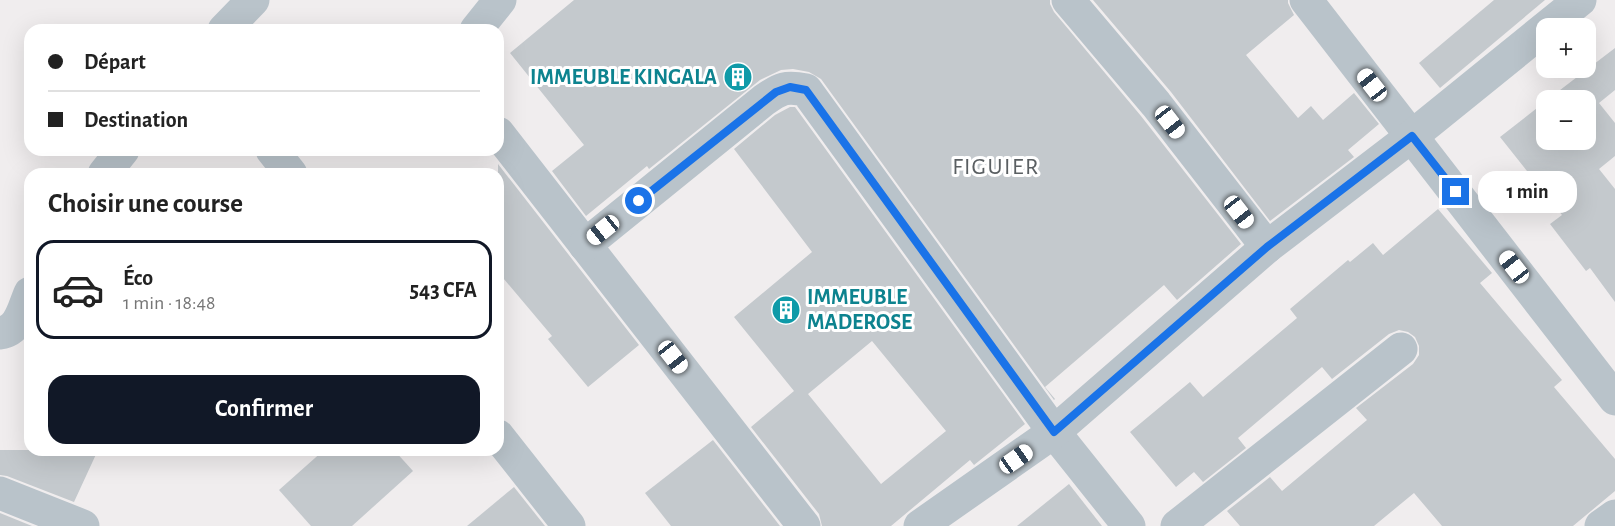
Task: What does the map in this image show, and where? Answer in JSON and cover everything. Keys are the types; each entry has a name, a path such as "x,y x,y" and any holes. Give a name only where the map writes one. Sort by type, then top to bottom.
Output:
{"street":[{"path":"230,24 253,0"},
{"path":"481,24 500,0"},
{"path":"1068,0 1156,104 1267,247"},
{"path":"1306,0 1615,399"},
{"path":"920,526 1054,432 1267,247 1412,136 1580,0"},
{"path":"585,245 764,100 790,87 806,90 1054,432 1129,526"},
{"path":"504,141 804,526"},
{"path":"109,168 118,156"},
{"path":"277,156 286,168"},
{"path":"0,333 17,325 24,308"},
{"path":"1177,526 1401,350"},
{"path":"504,444 569,526"},
{"path":"0,493 83,526"},
{"path":"1601,526 1615,516"}],"building":[{"path":"574,0 1050,0 1054,12 1141,116 1241,244 1177,300 1164,285 1045,387 1054,400 821,79 809,72 793,69 781,70 760,80 649,169 647,166 586,216 552,171 584,145 510,53"},
{"path":"1093,0 1288,0 1294,15 1246,55 1298,118 1311,106 1323,120 1354,93 1379,124 1348,150 1354,157 1270,221 1171,92"},
{"path":"1494,0 1545,0 1440,88 1419,63"},
{"path":"1615,48 1615,90 1599,103 1615,123 1615,156 1599,169 1615,189 1615,302 1590,268 1586,271 1550,224 1562,215 1500,137 1536,109 1536,150 1596,150 1596,90 1560,90 1576,78 1596,78 1596,63"},
{"path":"790,107 795,107 1025,424 974,465 970,460 891,526 822,526 819,514 751,427 794,391 734,317 812,252 734,149 775,115","holes":["872,341 946,431 881,484 808,394"]},
{"path":"504,172 639,345 588,387 548,339 552,336 504,279"},
{"path":"1438,209 1492,273 1480,283 1562,380 1554,387 1615,459 1615,491 1573,526 1442,526 1414,493 1374,526 1240,526 1227,511 1270,477 1282,491 1367,420 1356,408 1413,364 1419,355 1419,346 1415,337 1399,330 1389,334 1332,379 1322,367 1238,438 1246,448 1203,482 1194,472 1176,487 1130,432 1190,382 1203,397 1297,318 1290,309 1348,260 1350,262 1373,243 1383,255"},
{"path":"713,440 780,526 671,526 645,493"},
{"path":"0,450 24,450 24,456 95,456 74,502 0,475"},
{"path":"317,456 399,456 413,471 352,526 311,526 279,490"},
{"path":"1069,484 1102,526 1017,526"},
{"path":"514,487 545,526 467,526"},
{"path":"0,513 32,526 0,526"}],"place":[{"name":"IMMEUBLE KINGALA","path":"738,77"},
{"name":"IMMEUBLE MADEROSE","path":"786,310"}],"district":[{"name":"FIGUIER","path":"996,167"}],"route":[{"path":"639,201 776,92 790,87 806,90 1054,432 1267,247 1412,136 1456,192"}]}
